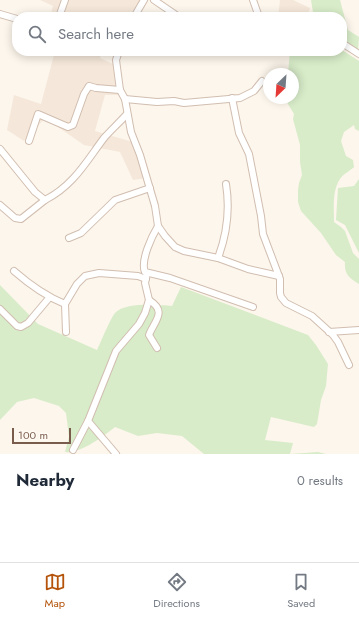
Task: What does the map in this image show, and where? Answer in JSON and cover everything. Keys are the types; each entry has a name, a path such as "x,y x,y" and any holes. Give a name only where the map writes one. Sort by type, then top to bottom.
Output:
{"street":[{"path":"61,12 66,0"},
{"path":"137,12 144,0"},
{"path":"154,0 172,12"},
{"path":"253,0 257,12"},
{"path":"0,14 12,18"},
{"path":"347,46 359,54"},
{"path":"117,56 116,68 120,90 125,99 131,132 150,188 158,226 175,247 184,251 218,258 248,269 279,276"},
{"path":"125,99 157,102 174,101 184,103 240,98 254,91 262,81"},
{"path":"29,141 37,114 70,127 73,125 84,94 89,86 120,90"},
{"path":"232,98 239,133 249,154 263,234 279,276 280,293 284,300 312,316 329,332 338,342 348,365"},
{"path":"0,205 15,218 21,219 46,200 58,194 74,179 105,137 127,114"},
{"path":"0,149 35,192 46,200"},
{"path":"218,258 226,231 228,203 226,184"},
{"path":"70,238 81,233 115,200 150,188"},
{"path":"73,450 88,420 116,351 139,324 145,313 149,300 145,283 146,276 143,270 146,253 158,226"},
{"path":"14,271 30,285 49,298 65,304"},
{"path":"66,332 65,304 80,280 90,274 99,273 170,278 253,307"},
{"path":"0,309 17,326 21,327 28,323 49,298"},
{"path":"149,300 154,303 158,310 159,317 149,335 157,348"},
{"path":"329,332 359,330"},
{"path":"88,420 112,452"}],"shaded area":[{"path":"40,0 140,0 133,12 51,12 53,6"},
{"path":"280,0 293,0 310,8 309,12 279,12"},
{"path":"54,56 101,56 100,58 113,64 117,78 118,95 105,95 95,131 133,142 147,178 133,180 120,152 84,145 45,118 24,141 7,130 14,95 41,104"}],"green space":[{"path":"311,0 340,0 343,12 313,12"},
{"path":"347,26 348,30 359,37 358,50 347,42"},
{"path":"347,53 359,61 359,131 355,129 354,125 344,132 341,141 346,156 353,160 354,167 340,179 337,184 334,200 334,222 345,231 353,253 359,259 359,284 352,280 346,273 345,262 336,255 321,233 301,211 298,202 299,183 302,175 300,145 293,119 294,114 288,104 299,104 299,68 289,68 290,56 347,56"},
{"path":"359,179 359,253 345,225 336,220 338,188 354,186"},
{"path":"0,285 38,324 97,350 115,313 126,307 134,306 172,306 181,287 308,335 328,364 326,386 321,400 317,424 314,427 271,417 265,440 293,443 290,454 204,454 182,436 157,433 138,436 115,427 85,447 71,452 65,452 69,437 66,413 59,406 34,398 17,402 0,420"},
{"path":"318,452 326,454 290,454"}]}
